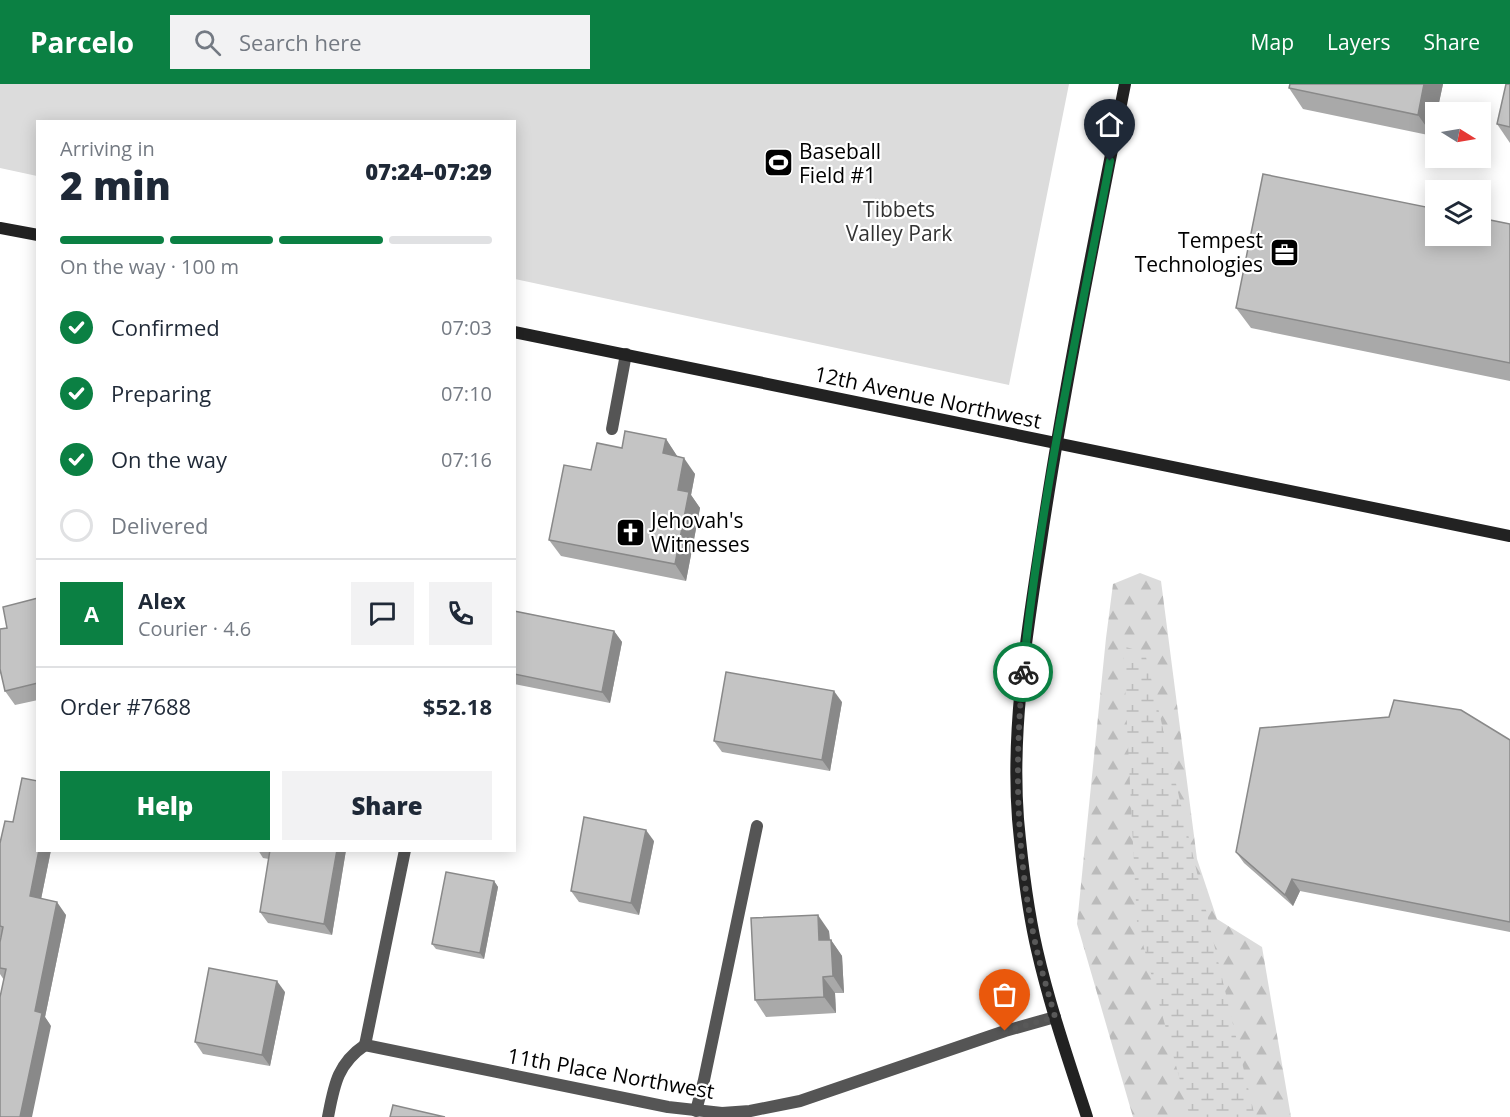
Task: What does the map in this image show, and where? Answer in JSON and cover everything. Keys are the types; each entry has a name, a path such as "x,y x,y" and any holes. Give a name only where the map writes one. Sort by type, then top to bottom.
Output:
{"street":[{"path":"1087,1117 1055,1017 1037,950 1018,818 1017,767 1026,648 1056,443 1125,84"},
{"path":"0,228 36,236"},
{"name":"12th Avenue Northwest","path":"516,332 1510,536"},
{"path":"612,429 626,354"},
{"path":"696,1111 757,825"},
{"path":"328,1117 340,1070 351,1055 365,1045 405,852"},
{"name":"11th Place Northwest","path":"365,1045 696,1111 722,1113 750,1111 801,1101 1005,1031 1055,1017"}],"green space":[{"name":"Tibbets Valley Park","path":"0,84 1069,84 1009,385 516,279 516,120 36,120 36,176 0,168"},
{"path":"1140,573 1161,581 1197,859 1217,919 1262,947 1291,1117 1133,1117 1077,924 1113,584"},
{"path":"1123,646 1145,653 1255,1117 1190,1117 1137,922"}],"building":[{"path":"1290,84 1424,84 1418,115 1289,88"},
{"path":"1506,84 1510,84 1510,127 1497,124"},
{"path":"1263,174 1425,207 1425,246 1491,246 1491,220 1510,224 1510,363 1236,308"},
{"name":"Jehovah's Witnesses","path":"625,431 666,439 663,453 684,458 678,490 689,492 675,564 549,540 564,465 591,470 597,443 622,448"},
{"path":"36,599 36,683 5,691 0,669 0,629 7,628 3,607"},
{"path":"516,611 614,631 602,692 516,674"},
{"path":"726,672 834,691 822,760 714,741"},
{"path":"1394,700 1461,710 1510,740 1510,922 1292,879 1285,895 1236,852 1260,728 1389,717"},
{"path":"22,778 36,781 36,852 39,852 30,896 57,902 35,1011 42,1013 20,1117 0,1117 0,997 6,969 0,968 0,942 3,927 0,926 0,843 5,821 13,822"},
{"path":"584,817 646,830 631,903 571,891"},
{"path":"270,852 337,852 324,924 260,912"},
{"path":"446,872 494,881 480,953 432,944"},
{"path":"818,915 819,940 831,940 833,976 823,977 824,997 755,1000 751,918"},
{"path":"209,968 277,981 262,1055 195,1042"},
{"path":"393,1105 445,1117 390,1117"}],"way so far":[{"path":"1005,1031 1055,1017 1037,950 1029,907 1018,818 1017,767 1023,672"}],"place":[{"name":"Baseball Field #1","path":"778,163"},
{"name":"Tempest Technologies","path":"1284,252"},
{"name":"Jehovah's Witnesses","path":"630,532"}],"route":[{"path":"1023,672 1056,443 1110,161"}]}
